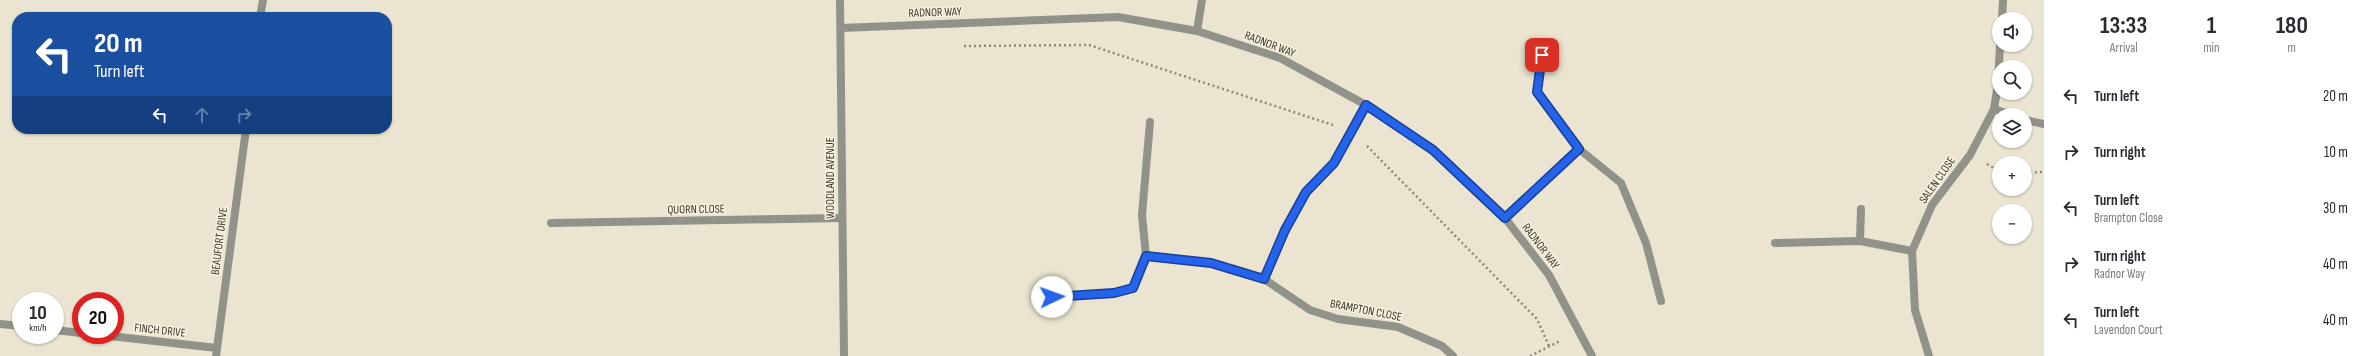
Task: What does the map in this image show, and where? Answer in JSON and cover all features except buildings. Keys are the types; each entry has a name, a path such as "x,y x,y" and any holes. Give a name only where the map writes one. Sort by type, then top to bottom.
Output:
{"street":[{"path":"261,12 263,0"},
{"name":"WOODLAND AVENUE","path":"840,0 844,356"},
{"path":"1197,31 1202,0"},
{"path":"2002,0 2002,12"},
{"name":"RADNOR WAY","path":"841,28 1118,16 1197,31 1280,58 1366,105 1433,150 1505,218 1549,275 1592,356"},
{"name":"SALEN CLOSE","path":"1994,108 1999,52"},
{"path":"1542,55 1537,92 1579,149 1621,183 1646,243 1661,301"},
{"path":"1264,279 1285,230 1306,192 1334,163 1366,105"},
{"name":"SALEN CLOSE","path":"1929,356 1915,310 1912,251 1932,205 1970,155 1992,113"},
{"path":"2032,121 2044,124"},
{"path":"1052,297 1114,293 1133,288 1146,256 1142,215 1150,122"},
{"name":"BEAUFORT DRIVE","path":"217,352 245,134"},
{"path":"1505,218 1579,149"},
{"path":"1860,209 1860,241"},
{"name":"QUORN CLOSE","path":"551,224 842,218"},
{"path":"1775,243 1860,241 1912,251"},
{"name":"BRAMPTON CLOSE","path":"1146,256 1211,263 1264,279 1310,310 1338,319 1398,327 1442,346 1453,356"},
{"path":"0,324 12,325"},
{"name":"FINCH DRIVE","path":"124,338 217,352"}],"path":[{"path":"962,46 1089,45 1352,131 1537,319 1550,346"},
{"path":"2032,173 2044,172"},
{"path":"1530,356 1578,332"}],"route":[{"path":"1052,297 1114,293 1133,288 1146,256 1211,263 1264,279 1285,230 1306,192 1334,163 1366,105 1433,150 1505,218 1579,149 1537,92 1542,55"}]}
